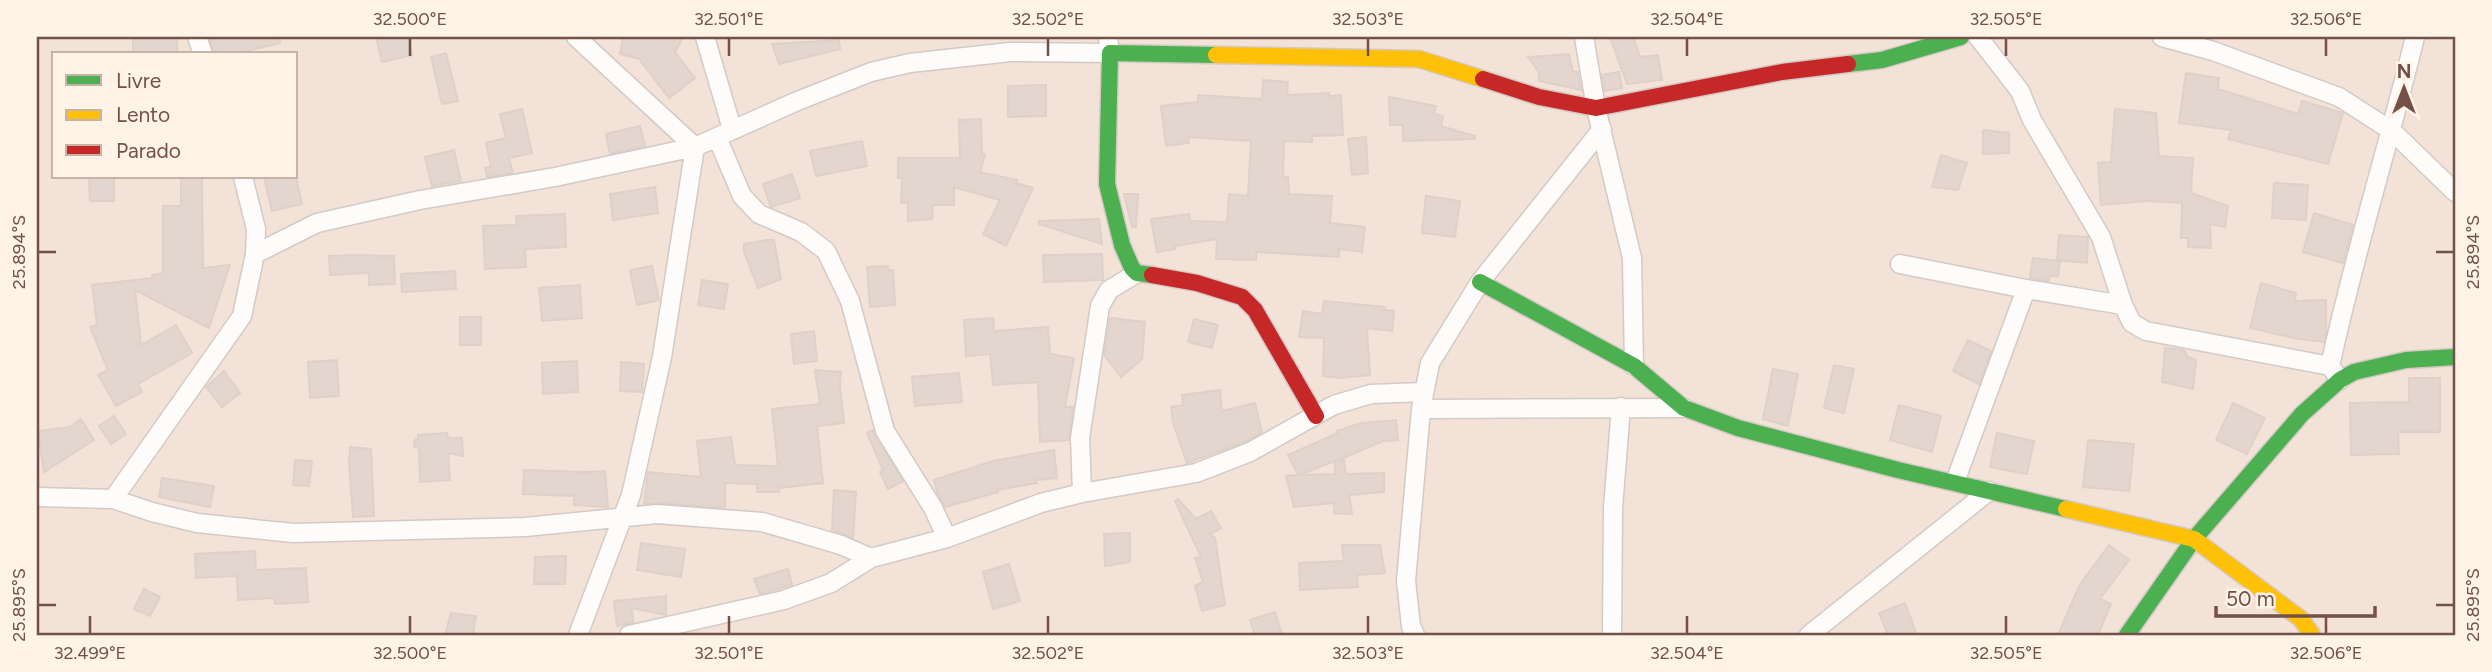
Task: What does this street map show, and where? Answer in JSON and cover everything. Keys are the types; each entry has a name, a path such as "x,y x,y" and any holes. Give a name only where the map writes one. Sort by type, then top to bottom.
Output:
{"street":[{"path":"576,37 695,147"},
{"path":"705,37 724,133 742,196 759,214 801,232 826,251 850,301 885,431 933,508 947,538"},
{"path":"1584,37 1596,108 1632,258 1634,366"},
{"path":"254,254 317,223 420,200 555,177 695,147 871,72 1009,44 1080,54 1109,45 1419,59 1539,97 1596,108 1782,72 1882,60 1961,37"},
{"path":"1978,37 2020,91 2032,120 2101,237 2123,305 2132,323 2146,331 2335,373 2354,372 2406,360 2455,357"},
{"path":"2162,37 2213,51 2339,97 2392,131 2455,191"},
{"path":"2127,635 2194,539 2335,373 2349,281 2392,131 2415,37"},
{"path":"1109,45 1107,184 1122,245 1132,268 1138,273 1197,283 1242,296 1255,310 1316,415"},
{"path":"1415,635 1411,626 1406,581 1422,401 1430,363 1480,282 1602,129"},
{"path":"578,635 631,495 662,357 695,147"},
{"path":"113,499 242,316 256,229 243,178"},
{"path":"1900,264 2123,305"},
{"path":"1082,493 1080,438 1100,306 1109,290 1138,273"},
{"path":"1480,282 1634,366 1684,408"},
{"path":"1955,482 2026,289"},
{"path":"629,635 784,600 831,583 871,558 947,538 1041,503 1196,473 1250,452 1334,405 1371,394 1422,401 1684,408 1738,428 1898,470 2194,539 2301,618 2312,635"},
{"path":"1612,635 1613,508 1621,407"},
{"path":"1809,635 1989,491"},
{"path":"37,497 113,499 197,523 293,533 525,527 657,514 762,523 841,545 871,558"}],"shaded area":[{"path":"37,37 2455,37 2455,635 37,635"}],"building":[{"path":"133,37 177,37 177,52 133,52"},
{"path":"209,37 279,37 280,43 242,52 213,52"},
{"path":"376,37 408,37 412,55 382,62"},
{"path":"623,37 683,37 675,52 695,78 669,98 639,59 620,54"},
{"path":"1610,37 1633,37 1640,57 1658,55 1662,80 1627,84"},
{"path":"839,40 840,49 779,64 772,44"},
{"path":"446,53 458,101 442,104 431,57"},
{"path":"1569,54 1573,72 1578,72 1581,90 1539,81 1539,72 1528,57"},
{"path":"1619,72 1622,88 1605,91 1602,75"},
{"path":"2186,73 2219,78 2218,89 2298,114 2302,101 2343,113 2328,164 2228,139 2231,130 2179,123"},
{"path":"1263,80 1288,82 1287,95 1341,95 1343,135 1312,136 1312,142 1284,141 1283,176 1288,177 1289,194 1332,196 1330,223 1365,227 1362,252 1339,249 1339,257 1256,252 1256,260 1216,259 1217,239 1157,252 1151,219 1189,214 1190,221 1227,222 1229,194 1248,196 1251,141 1188,137 1189,143 1166,146 1161,106 1198,102 1198,95 1262,99"},
{"path":"1046,85 1046,116 1008,117 1008,86"},
{"path":"1389,97 1436,106 1434,114 1443,116 1441,126 1475,136 1475,139 1403,141 1403,125 1390,125"},
{"path":"522,109 532,153 509,158 513,173 487,177 485,168 491,166 486,143 506,138 500,114"},
{"path":"2115,109 2156,113 2159,156 2193,158 2191,193 2228,206 2225,227 2210,224 2211,248 2188,247 2188,238 2181,238 2182,203 2148,201 2101,205 2098,163 2111,162"},
{"path":"981,119 982,154 985,155 980,172 1017,180 1016,183 1033,188 1006,246 983,234 1000,200 954,187 954,205 933,205 932,219 908,221 908,203 901,203 902,178 898,178 898,158 960,158 959,120"},
{"path":"640,126 645,146 610,154 606,134"},
{"path":"1983,130 2009,133 2009,153 1983,154"},
{"path":"1366,137 1368,173 1352,175 1348,139"},
{"path":"862,141 867,166 816,176 810,151"},
{"path":"454,150 461,181 432,186 425,157"},
{"path":"1941,155 1967,163 1958,190 1932,187"},
{"path":"792,174 800,198 771,207 763,184"},
{"path":"89,178 114,178 114,201 90,201"},
{"path":"181,178 202,178 203,268 230,265 209,328 135,290 141,345 176,325 192,353 138,384 142,392 116,406 98,375 108,370 90,327 97,325 92,285 153,278 152,275 163,273 163,206 181,206"},
{"path":"264,178 296,178 302,204 272,211"},
{"path":"2274,183 2308,185 2306,220 2272,218"},
{"path":"655,187 658,213 613,220 610,194"},
{"path":"1124,194 1138,194 1136,227 1132,227"},
{"path":"1426,196 1460,201 1455,237 1422,233"},
{"path":"2314,213 2353,225 2343,263 2303,252"},
{"path":"565,214 566,247 525,249 526,267 485,269 483,226 517,225 516,216"},
{"path":"1099,219 1102,244 1039,224 1039,221"},
{"path":"2059,235 2088,237 2087,263 2057,260"},
{"path":"774,240 781,279 758,288 744,252 744,244"},
{"path":"1102,254 1103,280 1044,282 1043,255"},
{"path":"329,256 394,256 395,284 369,285 369,273 330,275"},
{"path":"2033,258 2060,261 2058,276 2050,276 2049,281 2030,278"},
{"path":"652,266 659,300 637,305 630,270"},
{"path":"888,266 889,271 893,270 895,305 870,307 867,267"},
{"path":"455,271 456,289 402,292 401,274"},
{"path":"702,280 728,284 724,309 698,305"},
{"path":"2261,283 2296,293 2295,301 2326,300 2324,342 2250,328"},
{"path":"580,285 582,318 542,321 539,288"},
{"path":"1324,301 1385,307 1384,310 1394,311 1392,331 1367,328 1370,375 1341,378 1323,376 1324,338 1299,337 1303,311 1322,314"},
{"path":"460,317 481,317 481,345 460,345"},
{"path":"993,318 994,331 1048,327 1050,354 1074,358 1065,407 1073,407 1069,440 1040,442 1038,382 993,385 990,354 966,356 964,320"},
{"path":"1110,318 1145,322 1142,359 1121,377 1104,355"},
{"path":"1194,319 1218,325 1212,348 1188,342"},
{"path":"814,331 817,361 794,364 791,334"},
{"path":"1968,340 1991,351 1979,384 1953,371"},
{"path":"2165,348 2184,350 2188,357 2196,360 2193,389 2162,382"},
{"path":"337,360 339,396 310,398 308,362"},
{"path":"577,361 578,392 543,394 542,363"},
{"path":"621,362 644,364 642,392 620,391"},
{"path":"1834,365 1854,369 1844,413 1824,408"},
{"path":"1773,369 1798,374 1788,426 1763,419"},
{"path":"815,370 841,372 844,423 817,426 823,483 779,488 779,492 757,492 757,484 725,483 725,508 644,504 648,472 701,477 697,441 731,437 735,465 778,466 772,409 820,404"},
{"path":"224,371 240,393 222,407 206,387"},
{"path":"959,373 962,402 915,406 912,377"},
{"path":"2409,378 2440,378 2440,432 2398,432 2399,454 2351,455 2350,403 2409,402"},
{"path":"1220,390 1222,411 1255,403 1262,432 1245,442 1187,463 1173,423 1171,407 1183,405 1182,395"},
{"path":"2233,403 2265,418 2247,454 2216,440"},
{"path":"1899,405 1941,416 1932,452 1890,440"},
{"path":"114,416 126,434 111,444 99,426"},
{"path":"81,419 94,440 44,472 38,431 70,427"},
{"path":"1396,420 1398,440 1383,441 1336,461 1344,460 1346,474 1384,473 1384,492 1349,495 1352,514 1334,513 1334,503 1294,507 1286,476 1298,475 1288,455 1338,433 1337,431 1361,423","holes":["1335,461 1335,474 1299,475"]},
{"path":"873,430 903,481 888,489 867,433"},
{"path":"447,433 448,438 462,438 463,456 448,453 450,480 420,482 419,448 414,447 415,440 418,435"},
{"path":"1997,433 2034,441 2027,474 1990,467"},
{"path":"2088,440 2134,444 2129,491 2083,487"},
{"path":"350,447 371,449 374,516 353,517"},
{"path":"1054,450 1057,478 1036,480 1037,483 997,490 998,492 945,507 938,494 934,480 993,461"},
{"path":"295,460 312,461 309,486 293,485"},
{"path":"524,470 605,471 608,507 574,505 574,496 523,494"},
{"path":"162,478 214,486 210,507 159,497"},
{"path":"834,490 856,492 853,538 832,530"},
{"path":"1178,499 1196,519 1211,511 1221,528 1210,534 1215,538 1225,605 1202,611 1195,586 1203,582 1195,558 1201,557 1175,501"},
{"path":"1130,533 1130,562 1105,566 1104,534"},
{"path":"641,543 685,549 681,577 637,570"},
{"path":"1342,545 1380,545 1385,573 1357,575 1358,587 1300,590 1299,563 1344,561"},
{"path":"2109,545 2129,560 2100,599 2111,604 2098,635 2058,635 2079,586"},
{"path":"255,551 256,570 306,568 308,602 275,604 274,598 238,600 237,576 196,578 195,554"},
{"path":"566,556 565,584 534,584 535,557"},
{"path":"1009,564 1020,601 993,609 983,572"},
{"path":"788,569 792,585 760,594 754,579"},
{"path":"144,589 160,597 150,616 134,609"},
{"path":"666,596 666,615 632,608 633,623 617,626 614,601"},
{"path":"1905,603 1917,635 1888,635 1879,613"},
{"path":"1275,612 1282,635 1255,635 1250,620"},
{"path":"451,613 476,616 473,635 445,635"}],"traffic: fast":[{"path":"1848,64 1882,60 1961,37"},
{"path":"1152,275 1137,273 1132,268 1122,245 1107,184 1110,53 1216,55"},
{"path":"1480,282 1634,366 1684,408 1738,428 1898,470 2066,509"},
{"path":"2127,635 2194,539 2302,414 2340,380 2354,372 2406,360 2455,357"}],"traffic: slow":[{"path":"1216,55 1419,59 1483,79"},
{"path":"2066,509 2194,539 2301,619 2312,635"}],"traffic: jam":[{"path":"1483,79 1539,97 1596,108 1782,72 1848,64"},
{"path":"1152,275 1197,283 1242,297 1255,310 1316,416"}]}
